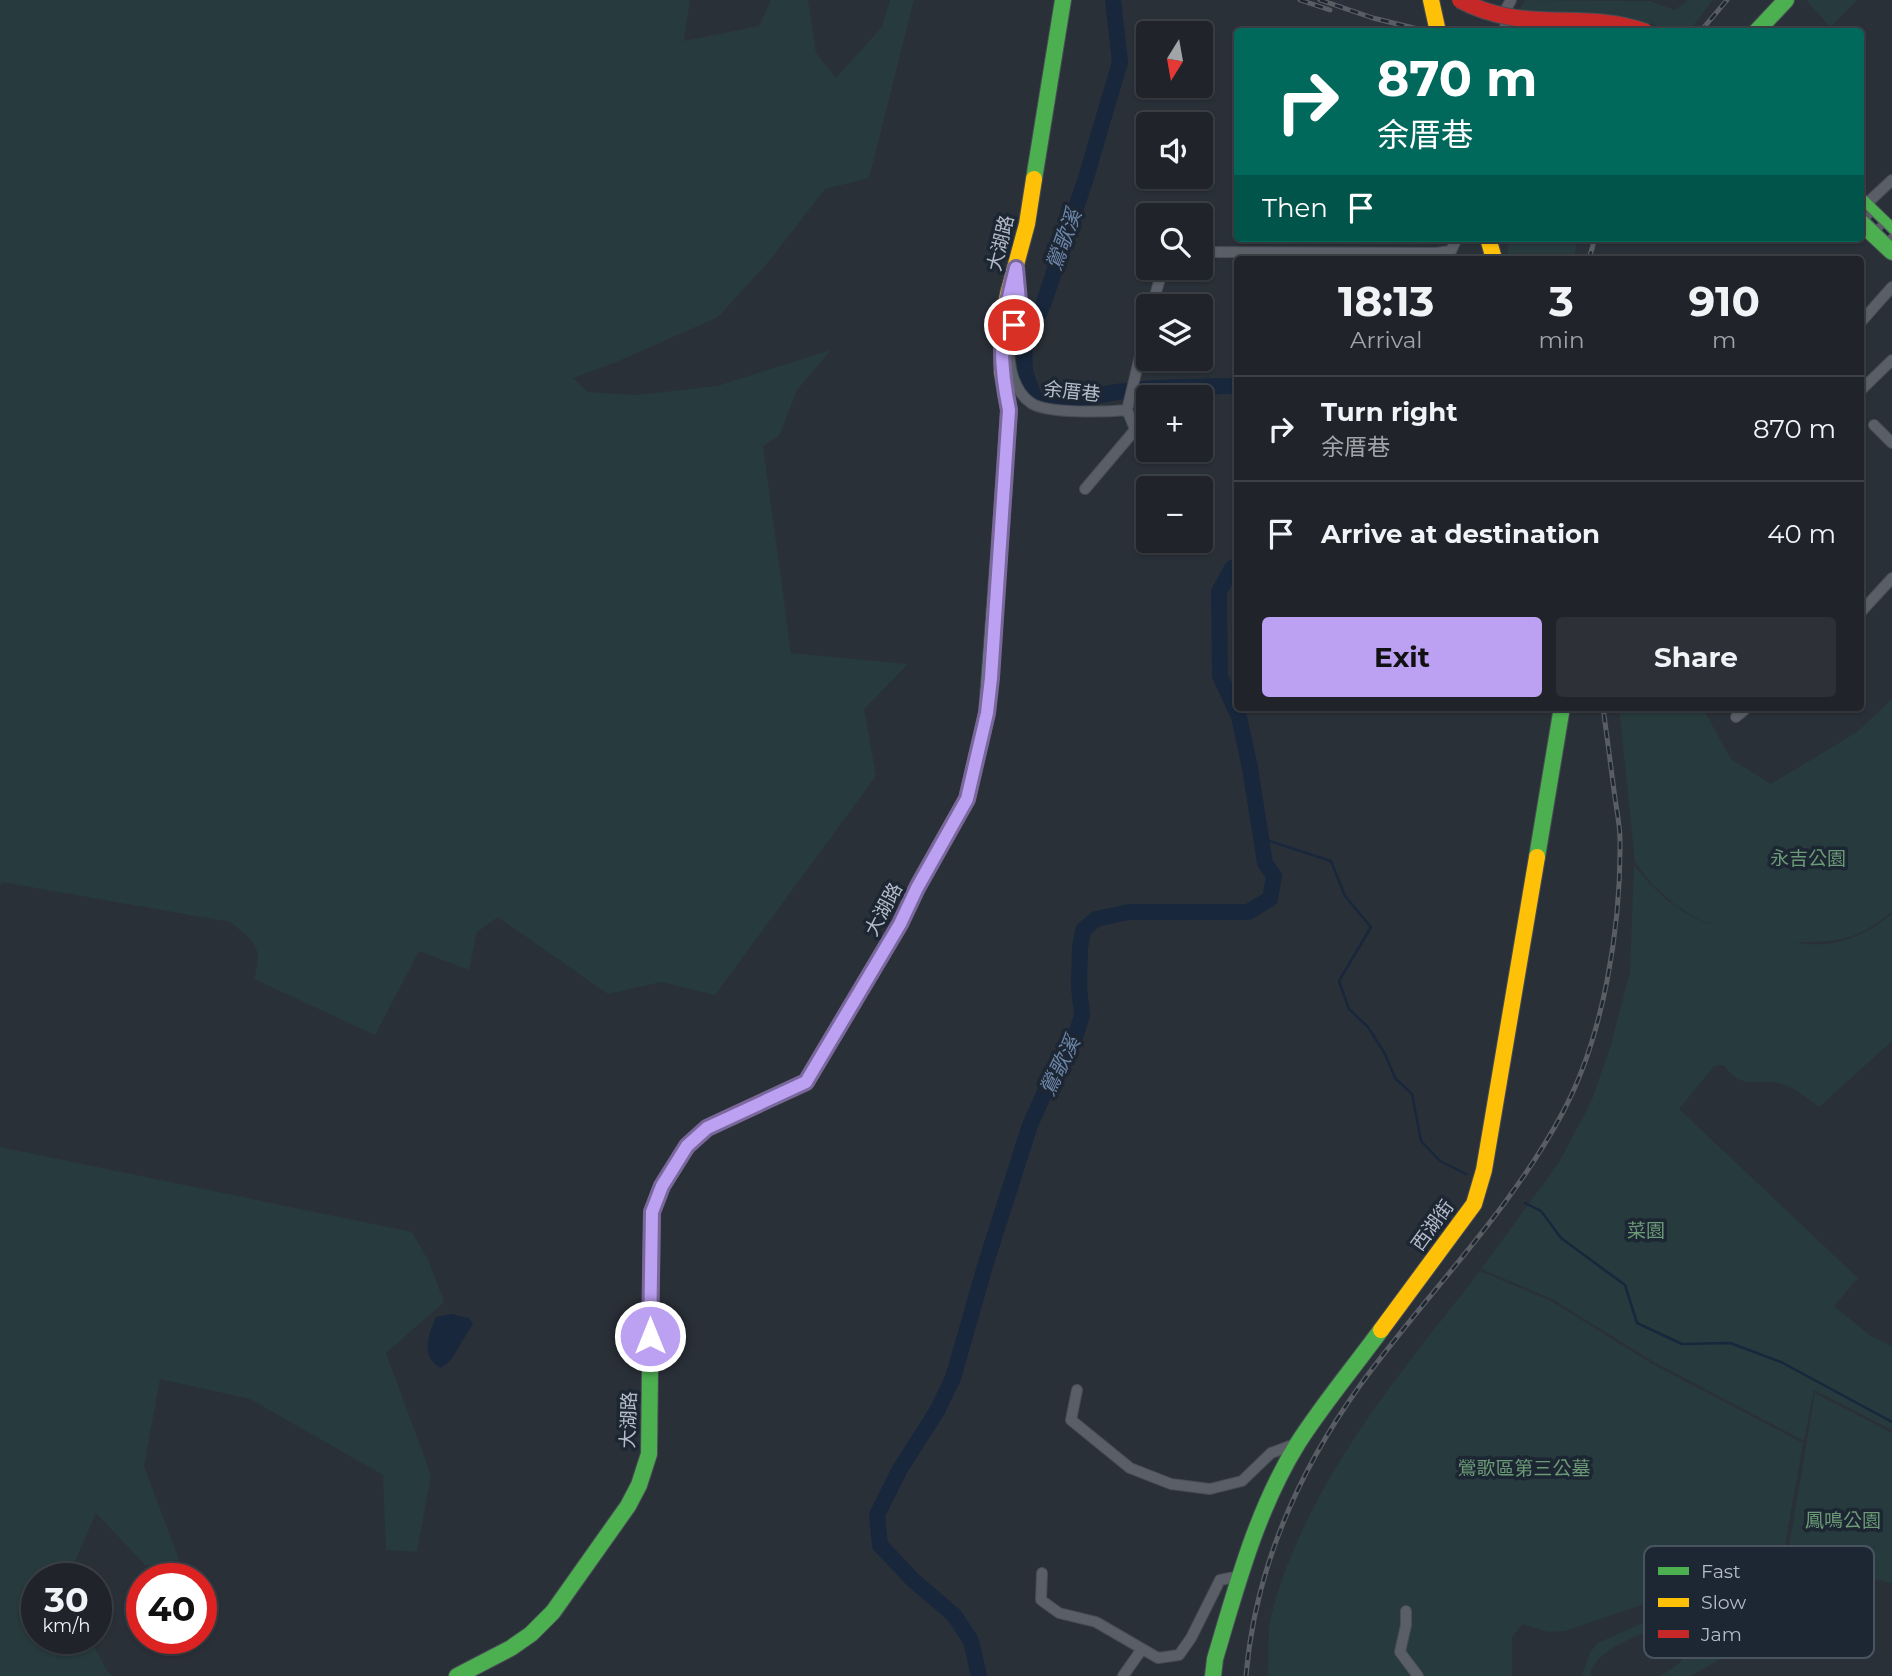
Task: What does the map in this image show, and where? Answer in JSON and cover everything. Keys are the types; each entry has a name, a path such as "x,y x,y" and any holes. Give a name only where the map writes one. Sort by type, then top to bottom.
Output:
{"street":[{"name":"大湖路","path":"457,1676 511,1648 531,1634 553,1612 628,1506 639,1485 649,1454 652,1212 662,1186 687,1146 707,1128 806,1082 894,936 967,799 987,713 994,643 1009,410 1001,374 1000,344 1004,315 1030,209 1043,111 1063,0"},
{"path":"1431,0 1437,28"},
{"path":"1445,0 1465,12 1518,28"},
{"path":"1460,0 1496,16 1534,22 1620,24 1633,28"},
{"path":"1504,28 1506,9 1511,0"},
{"path":"1760,28 1786,0"},
{"path":"1864,204 1892,180"},
{"path":"1864,208 1892,232"},
{"path":"1864,226 1892,252"},
{"path":"1213,252 1436,253 1451,251 1455,242"},
{"name":"余厝巷","path":"1016,268 1019,301 1009,348 1012,375 1020,391 1032,404 1064,410 1096,413 1127,410 1138,426 1085,489"},
{"path":"1864,318 1892,287"},
{"path":"1864,387 1892,360"},
{"path":"1127,410 1136,369"},
{"path":"1874,425 1892,443"},
{"path":"1864,609 1892,578"},
{"name":"西湖街","path":"1213,1676 1215,1658 1240,1576 1267,1502 1298,1443 1474,1204 1485,1159 1561,711"},
{"path":"1736,717 1743,711"},
{"path":"1077,1390 1071,1420 1130,1468 1171,1484 1210,1489 1242,1480 1271,1454 1298,1443"},
{"path":"1042,1573 1041,1600 1059,1613 1096,1622 1158,1658 1178,1655 1191,1638 1220,1580 1240,1576"},
{"path":"1406,1611 1400,1652 1418,1676"},
{"path":"1123,1676 1142,1649"}],"green space":[{"path":"0,0 690,0 684,41 759,26 771,0 808,0 816,53 836,78 882,27 890,0 914,0 869,178 825,189 769,261 718,317 573,378 588,392 636,395 717,386 831,350 797,390 779,436 763,446 791,653 908,664 864,709 876,776 715,995 661,982 608,994 498,917 477,932 469,970 419,951 375,1035 254,979 258,959 255,946 230,922 2,882 0,886"},
{"path":"1525,0 1650,1 1675,10 1688,0 1713,0 1691,28 1667,28 1618,16 1575,17 1518,12"},
{"path":"1806,0 1857,0 1830,27"},
{"path":"1507,242 1576,242 1574,256 1508,256"},
{"name":"菜園","path":"1892,699 1892,912 1868,929 1846,938 1794,942 1821,944 1847,940 1870,929 1892,914 1892,1041 1819,1107 1785,1085 1738,1079 1724,1065 1714,1066 1679,1109 1858,1278 1834,1306 1871,1336 1892,1346 1892,1430 1814,1390 1804,1441 1654,1362 1552,1299 1481,1269 1558,1164 1591,1102 1610,1048 1630,972 1634,865 1651,885 1671,903 1700,920 1675,905 1652,884 1635,862 1619,711 1704,711 1731,759 1771,784 1857,732"},
{"path":"0,1147 412,1232 429,1262 444,1302 386,1353 431,1475 417,1552 386,1550 383,1475 250,1399 160,1379 144,1466 179,1560 143,1563 96,1513 74,1563 21,1563 21,1654 98,1654 107,1671 113,1676 0,1676"},
{"name":"鶯歌區第三公墓","path":"1480,1271 1551,1301 1654,1365 1803,1443 1785,1546 1644,1546 1644,1604 1565,1631 1548,1632 1523,1624 1512,1637 1512,1676 1268,1676 1270,1619 1288,1564 1308,1518 1359,1432 1418,1350"},
{"name":"鳳鳴公園","path":"1815,1393 1892,1433 1892,1583 1874,1579 1874,1546 1789,1546"},
{"path":"1644,1622 1644,1633 1609,1650 1593,1666 1590,1676 1582,1676 1590,1652 1598,1643"},
{"path":"1684,1658 1722,1658 1690,1676 1660,1676"}],"water":[{"path":"451,1314 469,1318 473,1324 450,1361 441,1368 434,1363 428,1352 430,1331 436,1317"}],"waterway":[{"name":"鶯歌溪","path":"1113,0 1120,62 1085,181 1043,305 1024,346 1025,372 1035,399 1059,407 1124,391 1234,386"},
{"name":"鶯歌溪","path":"1234,567 1219,592 1220,676 1234,706"},
{"name":"鶯歌溪","path":"979,1676 971,1641 954,1615 913,1580 880,1545 877,1515 900,1469 937,1411 953,1378 1030,1125 1048,1085 1076,1035 1082,1015 1079,987 1083,930 1096,919 1129,912 1248,912 1270,899 1274,876 1265,863 1250,768 1236,711"},
{"path":"1260,838 1331,861 1345,896 1371,927 1339,981 1349,1009 1368,1027 1385,1054 1395,1078 1412,1094 1421,1141 1440,1161 1466,1174"},
{"path":"1525,1203 1541,1211 1561,1238 1625,1285 1637,1323 1682,1344 1730,1343 1781,1362 1892,1422"}],"railway":[{"path":"1300,0 1330,10"},
{"path":"1320,0 1414,28"},
{"path":"1703,28 1727,0"},
{"path":"1864,211 1892,238"},
{"path":"1590,256 1594,242"},
{"path":"1246,1676 1251,1636 1270,1559 1284,1522 1318,1451 1361,1384 1518,1184 1542,1149 1577,1082 1589,1049 1607,980 1620,874 1620,830 1604,711"}],"traffic: fast":[{"path":"1034,179 1063,0"},
{"path":"1760,28 1786,0"},
{"path":"1864,205 1892,232"},
{"path":"1864,226 1892,252"},
{"path":"920,882 967,799 987,713 1005,473"},
{"path":"1537,857 1561,711"},
{"path":"457,1676 511,1648 531,1634 553,1612 628,1506 639,1485 649,1454 651,1285"},
{"path":"1213,1676 1215,1659 1240,1576 1271,1494 1308,1428 1381,1330"}],"traffic: slow":[{"path":"1431,0 1437,28"},
{"path":"1005,473 1009,410 1002,371 1002,329 1008,294 1027,224 1034,179"},
{"path":"1489,242 1493,256"},
{"path":"1381,1330 1474,1204 1484,1170 1537,857"},
{"path":"651,1285 652,1212 662,1186 687,1146 707,1128 806,1082 900,924 920,882"}],"traffic: jam":[{"path":"1460,0 1508,17 1600,22 1633,28"}],"route":[{"path":"650,1336 652,1212 662,1186 687,1146 707,1128 806,1082 900,924 967,799 987,713 994,643 1009,410 1001,374 1000,344 1016,268 1019,301 1014,325"}],"park label":[{"name":"永吉公園","path":"1808,858"}]}
